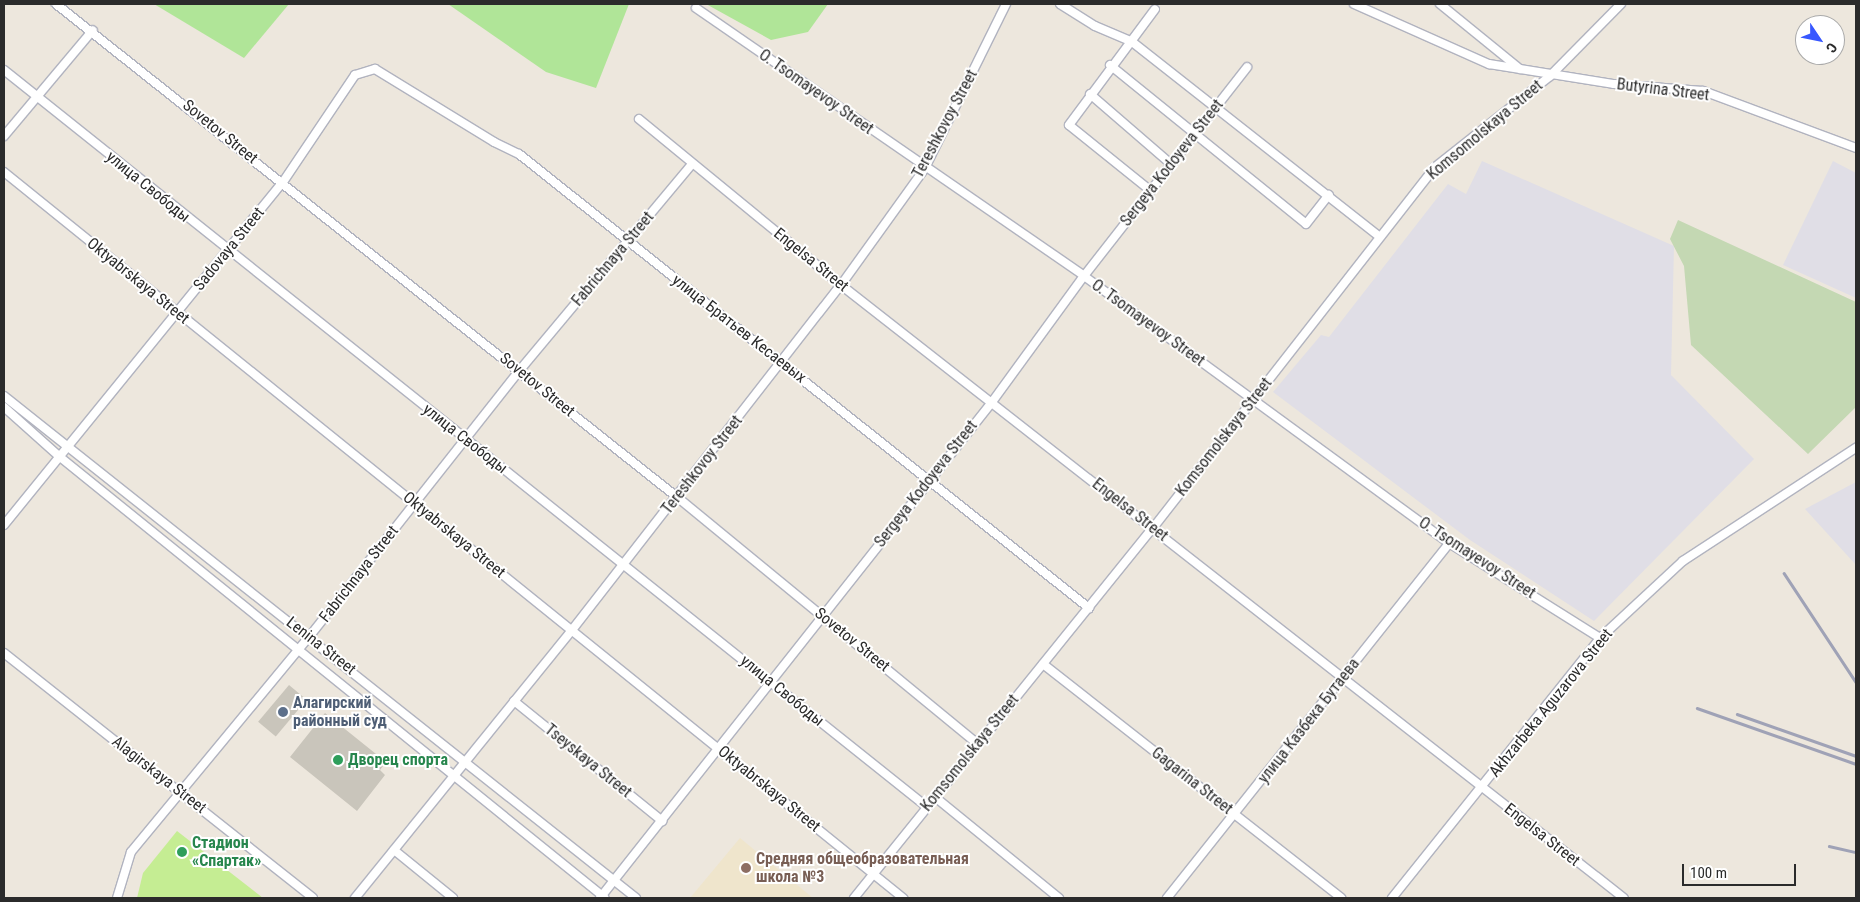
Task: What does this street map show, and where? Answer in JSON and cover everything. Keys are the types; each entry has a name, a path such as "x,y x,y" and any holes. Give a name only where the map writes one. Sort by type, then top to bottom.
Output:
{"street":[{"name":"Sovetov Street","path":"56,4 93,30 677,497 978,744"},
{"name":"Tereshkovoy Street","path":"355,898 572,630 842,286 925,168 1006,4"},
{"path":"1060,4 1095,26 1131,41 1217,106 1380,236"},
{"name":"Butyrina Street","path":"1354,4 1489,64 1550,76 1703,91 1856,148"},
{"path":"1440,4 1522,70"},
{"name":"Komsomolskaya Street","path":"854,898 1089,608 1434,168 1550,76 1621,4"},
{"name":"O. Tsomayevoy Street","path":"696,8 925,168 1084,276 1449,542 1600,638"},
{"path":"1151,191 1069,125 1110,65 1155,9"},
{"path":"4,136 93,30"},
{"path":"1110,65 1306,224 1329,195"},
{"name":"Sergeya Kodoyeva Street","path":"603,897 927,481 992,402 1084,276 1247,67"},
{"name":"Sadovaya Street","path":"4,526 283,182 355,75 375,69"},
{"name":"улица Братьев Кесаевых","path":"375,69 494,142 519,154 782,362 927,481 1089,608"},
{"name":"улица Свободы","path":"4,70 228,251 926,807"},
{"path":"1090,94 1171,164"},
{"name":"Engelsa Street","path":"639,119 842,286 1624,898"},
{"name":"Fabrichnaya Street","path":"117,898 131,852 309,637 519,371 692,164"},
{"name":"Oktyabrskaya Street","path":"4,172 904,898"},
{"name":"Lenina Street","path":"4,396 636,898"},
{"name":"Lenina Street","path":"4,407 60,457 603,897"},
{"name":"Akhzarbeka Aguzarova Street","path":"1392,898 1483,788 1600,638 1683,561 1856,448"},
{"name":"улица Казбека Бутаева","path":"1167,898 1449,542"},
{"name":"Alagirskaya Street","path":"4,652 313,898"},
{"name":"Gagarina Street","path":"1043,664 1341,898"},
{"name":"Tseyskaya Street","path":"514,701 662,821"},
{"path":"934,798 1059,898"},
{"path":"394,850 453,898"}],"shaded area":[{"path":"1482,161 1674,246 1671,375 1754,459 1594,621 1470,540 1273,392 1321,335 1329,337 1448,184 1466,194"},
{"path":"1833,161 1856,173 1856,298 1783,265"},
{"path":"1856,482 1856,565 1805,509"},
{"name":"Средняя общеобразовательная школа №3","path":"740,838 813,898 690,898"}],"green space":[{"path":"154,4 289,4 244,58"},
{"path":"448,4 629,4 596,88 546,72"},
{"path":"706,4 828,4 808,32 771,40"},
{"path":"1678,220 1856,302 1856,407 1808,454 1691,345 1684,266 1670,239"},
{"name":"Стадион «Спартак»","path":"177,831 263,898 137,898 143,873"}],"building":[{"name":"Алагирский районный суд","path":"289,685 307,700 276,737 258,722"},
{"name":"Дворец спорта","path":"325,713 386,762 380,770 385,775 357,811 290,757"}],"railway":[{"path":"1784,573 1856,682"},
{"path":"1697,708 1856,764"},
{"path":"1737,714 1856,756"},
{"path":"1829,846 1856,852"}],"place":[{"name":"Алагирский районный суд","path":"283,712"},
{"name":"Дворец спорта","path":"338,760"},
{"name":"Стадион «Спартак»","path":"182,852"},
{"name":"Средняя общеобразовательная школа №3","path":"746,868"}]}
